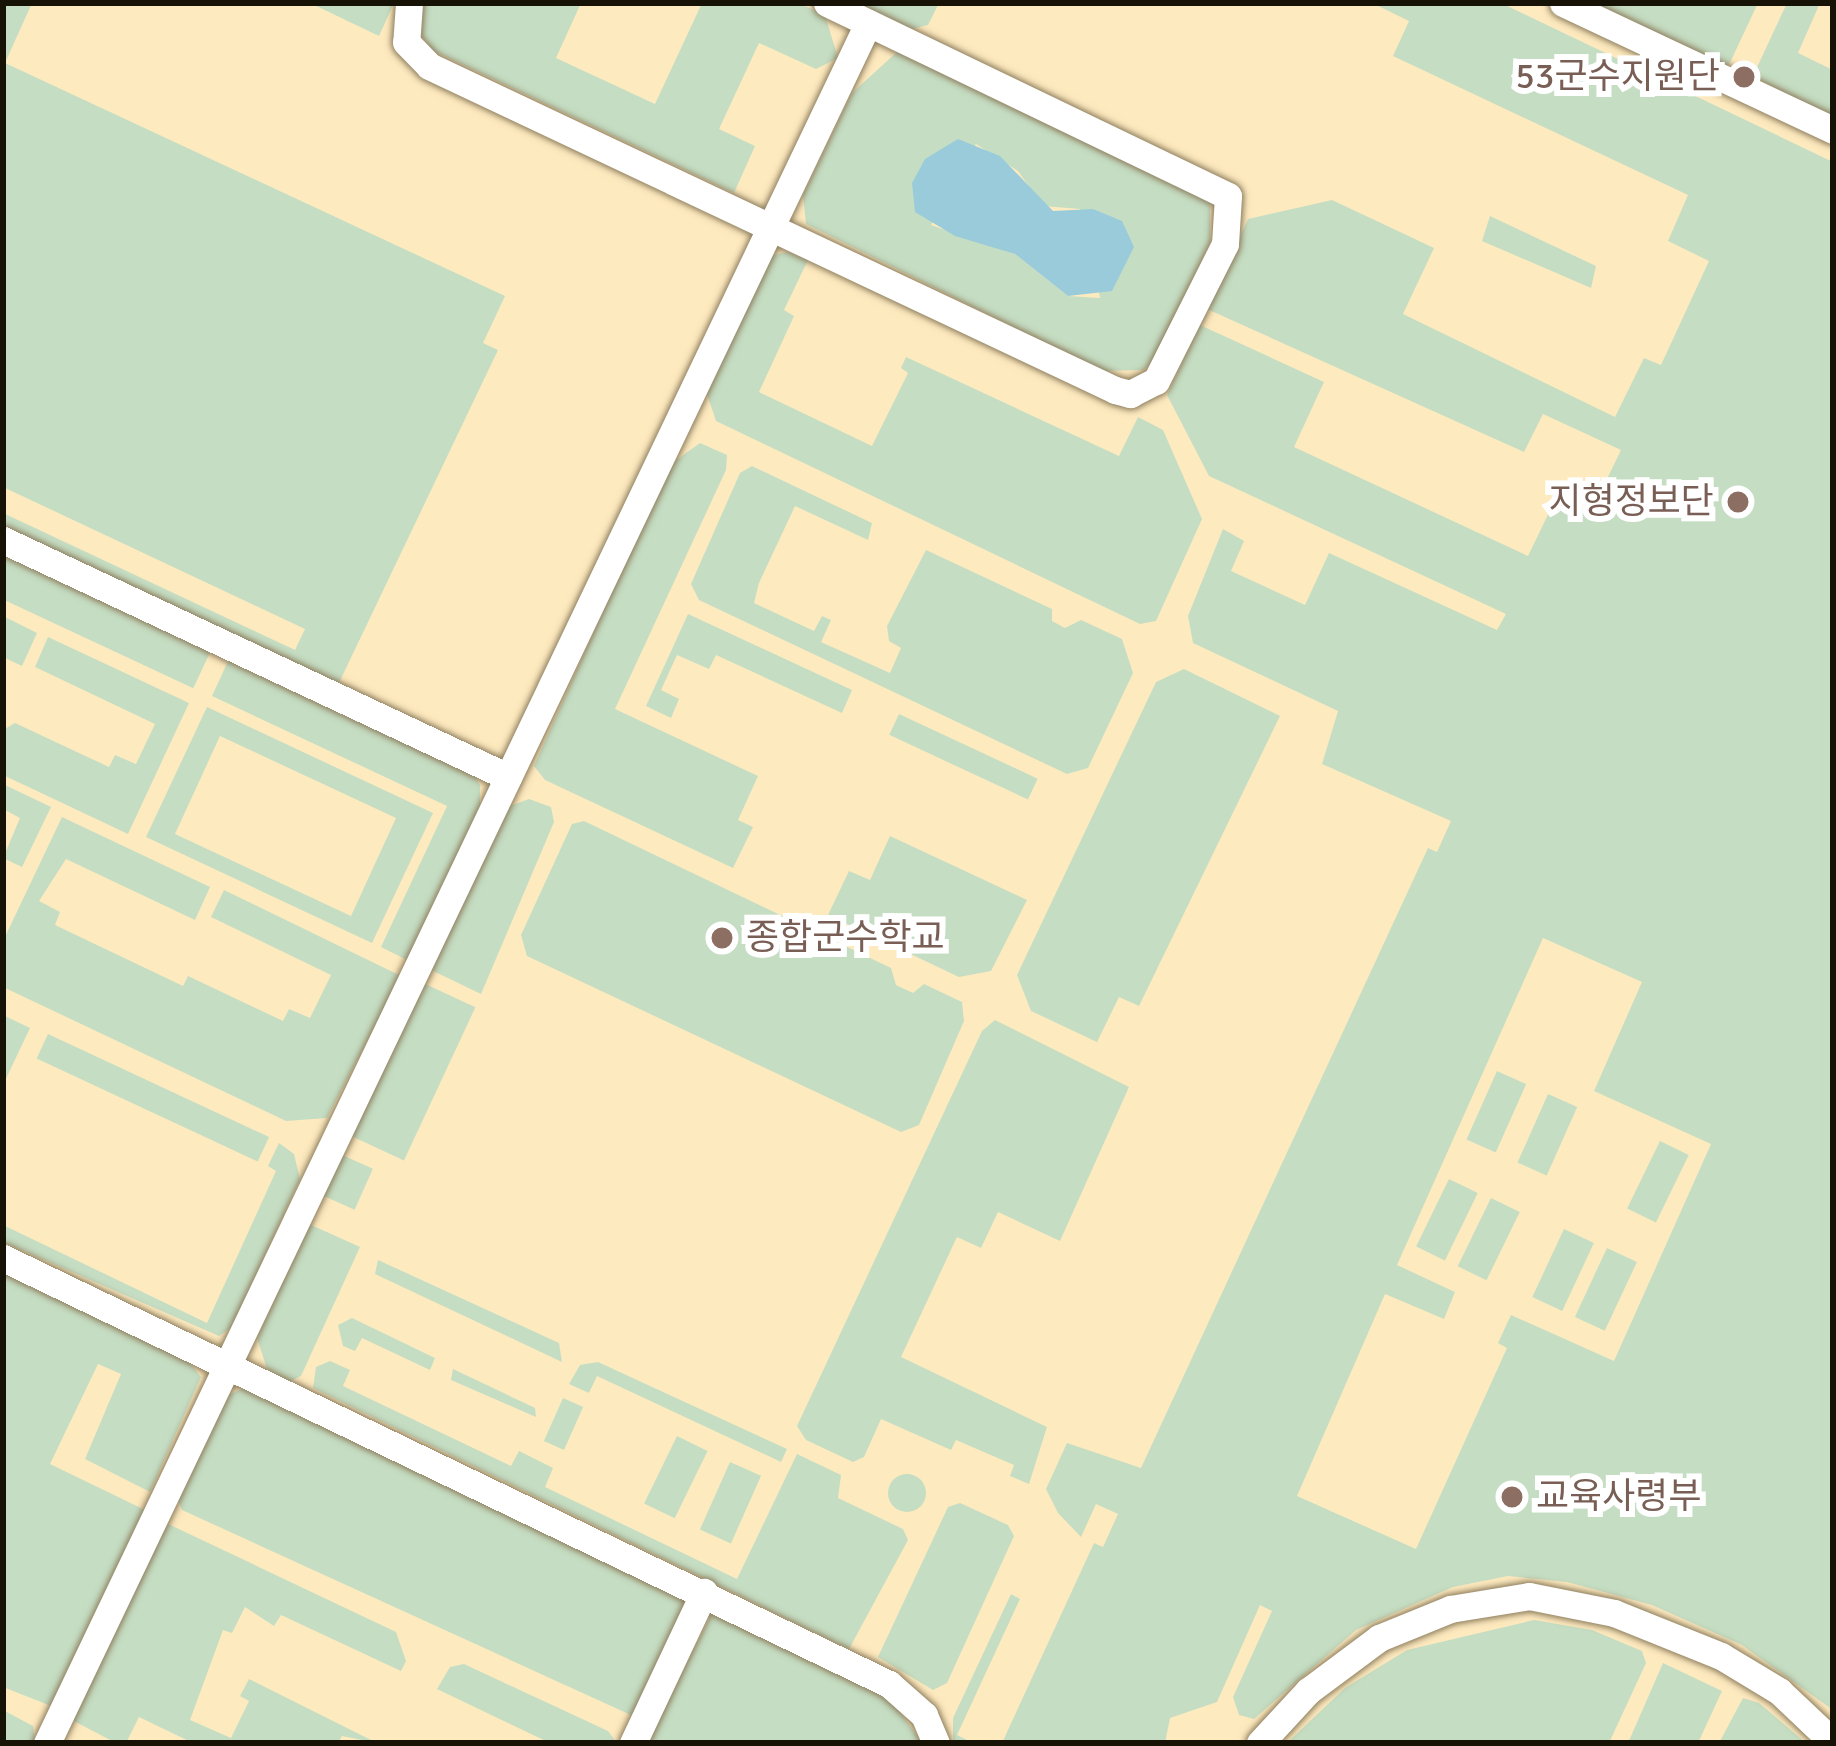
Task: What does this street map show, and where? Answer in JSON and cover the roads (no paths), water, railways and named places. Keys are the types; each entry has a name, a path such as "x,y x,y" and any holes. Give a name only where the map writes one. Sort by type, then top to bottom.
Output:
{"street":[{"path":"409,3 406,42 429,66 1130,394 1165,368 1225,244 1231,210 1219,186 827,3"},
{"path":"1563,3 1833,130"},
{"path":"47,1743 868,22"},
{"path":"3,540 508,777"},
{"path":"3,1258 890,1684 924,1715 936,1743"},
{"path":"633,1743 704,1592"},
{"path":"1260,1743 1308,1691 1379,1638 1450,1609 1529,1596 1614,1612 1720,1656 1779,1691 1833,1742"}],"water":[{"path":"958,139 1000,156 1053,211 1093,209 1122,221 1134,247 1112,291 1068,296 1015,254 955,236 915,212 912,183 925,159"}],"place":[{"name":"53군수지원단","path":"1744,77"},
{"name":"지형정보단","path":"1738,502"},
{"name":"종합군수학교","path":"722,938"},
{"name":"교육사령부","path":"1512,1497"}]}
